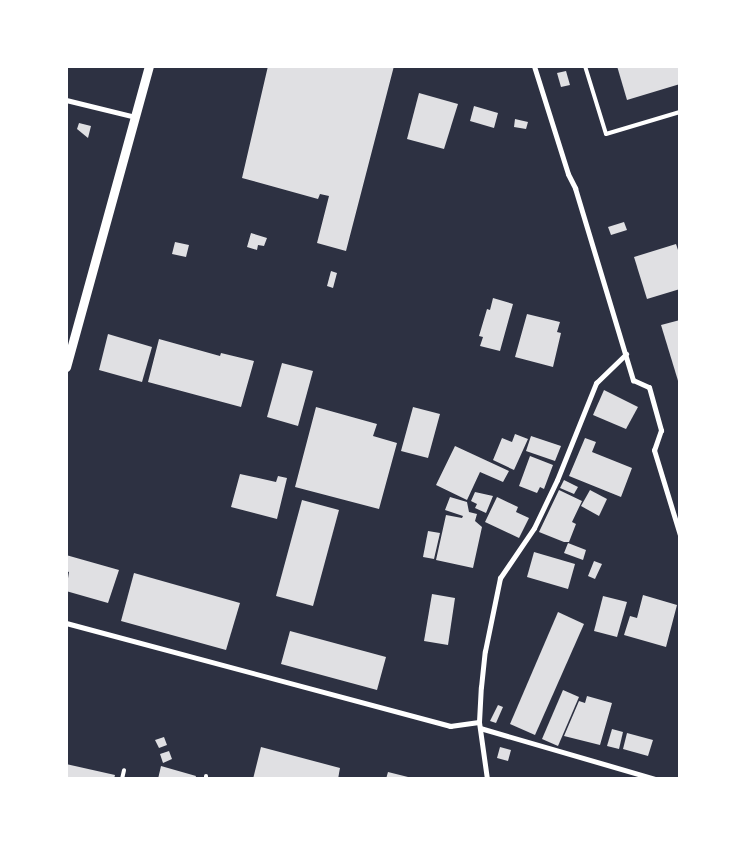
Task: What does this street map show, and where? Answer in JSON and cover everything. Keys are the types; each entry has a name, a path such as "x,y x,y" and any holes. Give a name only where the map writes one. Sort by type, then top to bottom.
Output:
{"street":[{"path":"66,367 149,66"},
{"path":"534,66 633,380 649,387 661,430 654,450 680,535"},
{"path":"66,100 135,117"},
{"path":"487,779 479,725 484,651 500,578 534,528 557,480 596,383 626,354"},
{"path":"66,623 450,726 479,725 655,779"}],"lane":[{"path":"584,66 606,134 680,112"},
{"path":"122,779 124,770"}],"building":[{"path":"268,66 394,66 346,251 317,243 329,196 320,194 318,199 242,178"},
{"path":"617,66 680,66 680,84 627,100"},
{"path":"566,71 570,85 561,87 557,73"},
{"path":"419,93 458,104 444,149 407,139"},
{"path":"474,106 498,113 494,128 470,121"},
{"path":"515,119 528,122 526,129 514,127"},
{"path":"79,123 91,126 88,138 77,129"},
{"path":"624,222 627,230 611,235 608,227"},
{"path":"251,233 267,238 264,246 258,245 257,250 247,247"},
{"path":"175,242 189,245 186,257 172,254"},
{"path":"676,244 680,256 680,289 647,299 634,257"},
{"path":"331,271 337,273 333,288 327,286"},
{"path":"493,298 513,304 500,351 480,346 483,337 479,336 487,309 490,310"},
{"path":"527,314 560,322 557,332 561,333 553,367 515,357"},
{"path":"680,320 680,384 679,384 661,325"},
{"path":"108,334 152,347 142,382 99,370"},
{"path":"159,339 220,356 221,353 254,361 241,407 148,382"},
{"path":"282,363 313,371 298,426 267,417"},
{"path":"604,390 638,407 626,429 593,415"},
{"path":"316,407 377,424 373,436 397,443 379,509 295,487"},
{"path":"413,407 440,414 428,458 401,451"},
{"path":"515,434 528,439 514,470 493,460 502,438 512,442"},
{"path":"531,436 561,446 555,461 526,451"},
{"path":"585,438 596,442 592,452 632,468 621,497 569,476"},
{"path":"455,446 509,471 503,482 480,472 467,500 436,485"},
{"path":"530,456 553,465 544,489 540,487 537,493 519,486"},
{"path":"240,474 276,482 278,476 287,478 277,519 231,507"},
{"path":"564,480 578,487 574,494 560,488"},
{"path":"559,490 582,501 572,522 576,524 569,542 564,542 539,532"},
{"path":"590,490 607,499 599,516 581,506"},
{"path":"475,492 493,496 486,513 475,508 477,504 471,501"},
{"path":"450,497 467,502 469,512 477,514 475,521 482,527 473,568 436,560 446,515 462,518 463,516 445,510"},
{"path":"497,497 518,507 516,512 529,518 519,538 485,522"},
{"path":"302,500 339,510 313,606 276,596"},
{"path":"428,531 440,533 434,559 423,557"},
{"path":"568,543 586,550 583,560 564,553"},
{"path":"534,552 575,564 568,589 527,577"},
{"path":"66,555 119,570 108,603 66,591 69,572 66,571"},
{"path":"594,561 602,564 595,579 588,576"},
{"path":"134,573 240,603 226,650 121,621"},
{"path":"432,594 455,598 448,645 424,641"},
{"path":"643,595 677,605 666,647 624,635 630,616 637,618"},
{"path":"603,596 627,602 617,637 594,631"},
{"path":"558,612 584,624 535,735 510,724"},
{"path":"290,631 386,657 377,690 281,664"},
{"path":"563,690 579,697 558,746 542,739"},
{"path":"587,696 612,703 600,745 564,736 579,701 585,703"},
{"path":"498,705 503,707 496,723 490,721"},
{"path":"612,729 623,732 619,749 607,746"},
{"path":"627,733 653,740 648,756 623,749"},
{"path":"164,737 167,745 159,748 155,740"},
{"path":"261,747 340,768 338,779 253,779"},
{"path":"500,747 511,750 508,761 497,758"},
{"path":"169,751 172,759 163,763 160,754"},
{"path":"66,764 115,775 114,779 66,779"},
{"path":"161,766 196,776 195,779 158,779"},
{"path":"388,772 412,778 386,779"}]}
